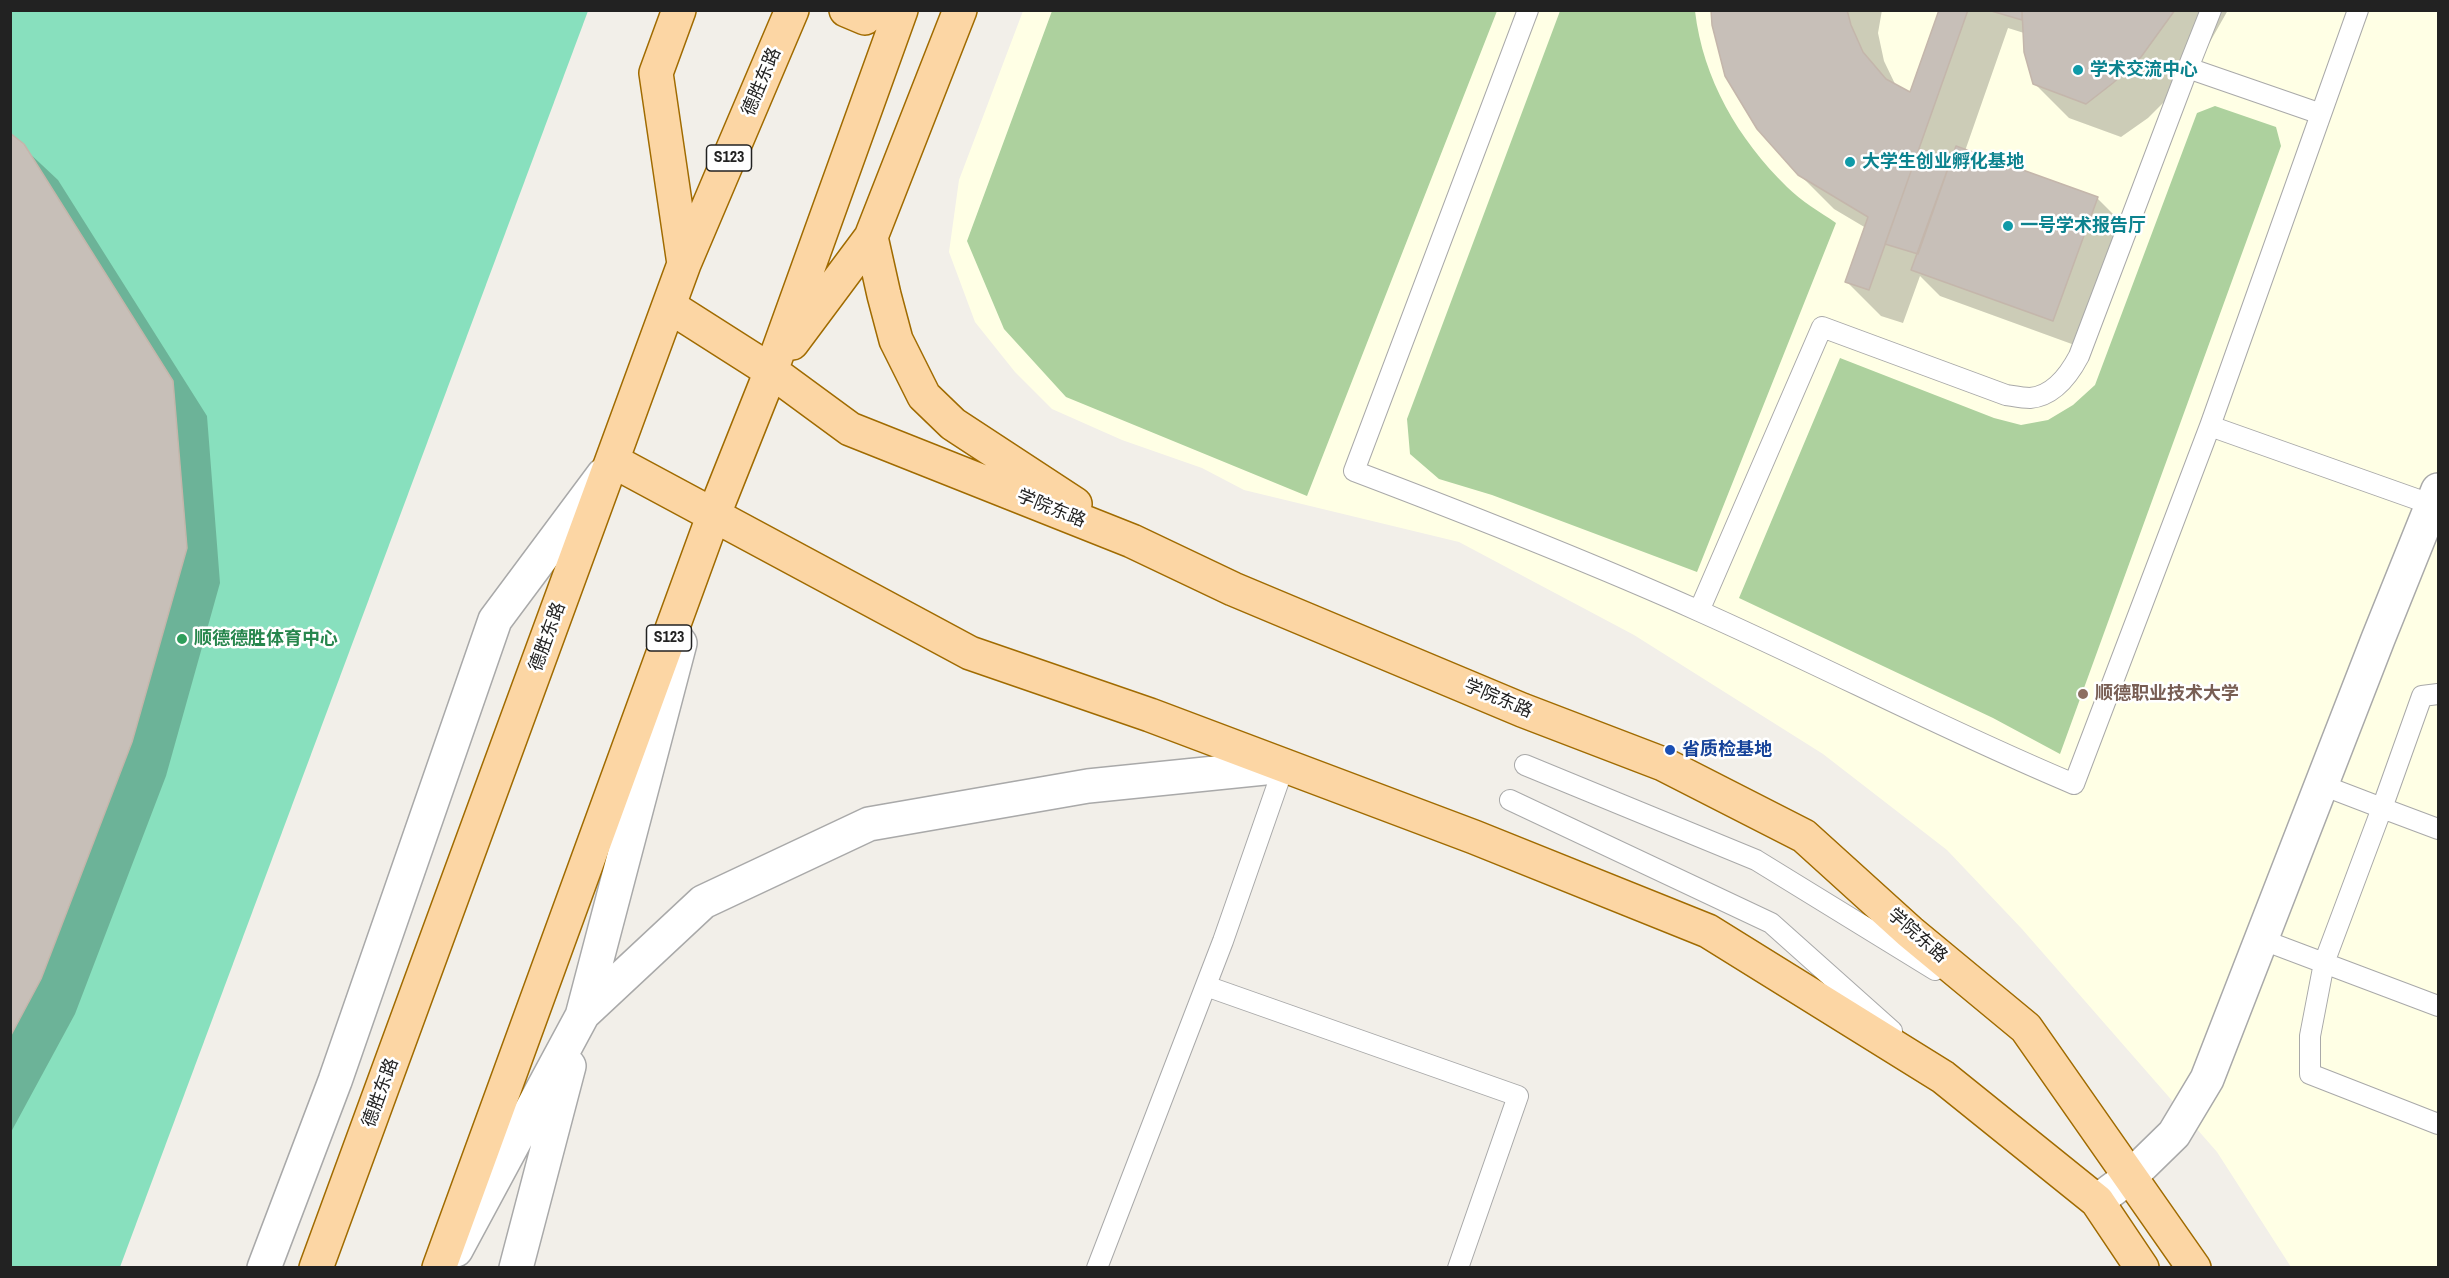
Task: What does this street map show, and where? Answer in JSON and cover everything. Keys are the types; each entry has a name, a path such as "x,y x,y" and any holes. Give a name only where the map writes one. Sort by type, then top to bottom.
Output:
{"main road":[{"path":"679,10 656,73 684,264"},
{"name":"德胜东路","path":"316,1268 684,264 792,10"},
{"path":"846,10 866,18 872,10"},
{"name":"S123","path":"439,1268 714,514 771,371 901,10"},
{"path":"771,371 871,237 960,10"},
{"path":"871,237 896,340 924,396 953,424 1132,541"},
{"name":"学院东路","path":"669,306 771,371 850,429 1132,541 1233,589 1522,710 1663,764 1804,836 1910,932 2026,1028 2192,1265"},
{"path":"613,461 970,653 1150,715 1474,837 1708,931 1943,1077 2097,1201 2142,1268"}],"street":[{"path":"264,1268 335,1081 495,620 613,461"},
{"path":"2097,1201 2131,1176 2174,1134 2207,1079 2263,940 2378,639 2437,501"},
{"path":"516,1268 714,514"},
{"path":"447,1268 583,1014 702,902 869,824 1088,786 1284,766"}],"lane":[{"path":"1528,10 1354,471 1484,520 1699,611 2000,753 2074,784 2210,426 2358,10"},
{"path":"1699,611 1822,327 2006,395 2031,398 2052,390 2070,373 2079,356 2211,10"},
{"path":"2188,68 2321,114"},
{"path":"2210,426 2437,501"},
{"path":"2439,694 2422,696 2324,963 2310,1036 2310,1074 2439,1124"},
{"path":"1525,765 1756,860 2026,1028"},
{"path":"1097,1268 1206,986 1284,766"},
{"path":"2322,785 2439,829"},
{"path":"1510,800 1771,923 1943,1077"},
{"path":"2263,940 2439,1006"},
{"path":"1206,986 1518,1096 1458,1268"}],"shaded area":[{"name":"顺德职业技术大学","path":"1023,11 2438,11 2438,1267 2291,1267 2217,1152 2022,929 1947,850 1823,754 1634,635 1459,542 1244,490 1202,468 1122,440 1052,409 1015,372 975,322 949,252 959,180"}],"green space":[{"name":"顺德德胜体育中心","path":"10,11 588,11 120,1267 11,1267"},
{"path":"1052,11 1497,11 1307,496 1066,397 1004,329 967,241"},
{"path":"1560,11 1695,11 1706,60 1715,84 1738,128 1753,149 1787,187 1804,202 1836,223 1697,572 1492,495 1439,479 1410,454 1407,419"},
{"path":"2215,106 2276,127 2281,146 2060,754 1993,718 1739,598 1840,358 1994,418 2021,425 2048,420 2073,405 2095,385 2197,113"}],"building":[{"name":"大学生创业孵化基地","path":"1711,10 1847,10 1863,52 1886,79 1910,92 1939,10 1968,10 1869,290 1845,282 1868,217 1798,175 1757,129 1725,76 1712,25"},
{"path":"1988,10 2022,10 2022,20"},
{"name":"学术交流中心","path":"2022,10 2175,10 2141,57 2086,104 2033,84 2024,52"},
{"path":"10,133 24,144 173,381 187,548 132,742 41,979 10,1037"},
{"name":"一号学术报告厅","path":"1956,146 2098,197 2053,321 1911,270"},
{"path":"1919,149 1951,160 1918,254 1885,244"}],"place":[{"name":"学术交流中心","path":"2078,70"},
{"name":"大学生创业孵化基地","path":"1850,162"},
{"name":"一号学术报告厅","path":"2008,226"},
{"name":"顺德德胜体育中心","path":"182,639"},
{"name":"顺德职业技术大学","path":"2083,694"},
{"name":"省质检基地","path":"1670,750"}]}
